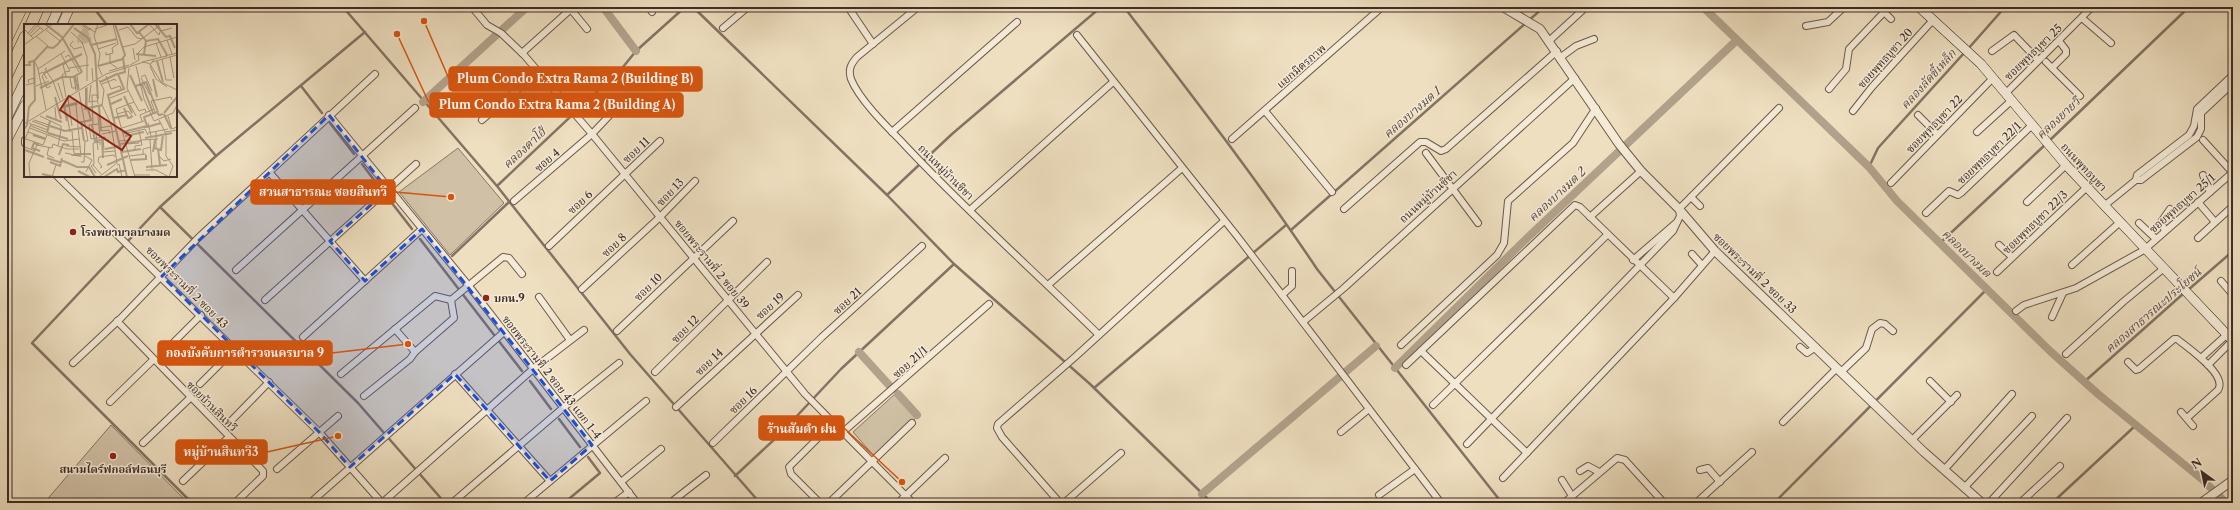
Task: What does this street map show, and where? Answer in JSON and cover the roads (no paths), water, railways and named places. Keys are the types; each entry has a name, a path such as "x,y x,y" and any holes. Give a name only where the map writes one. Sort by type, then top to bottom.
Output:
{"highway":[{"path":"7,15 11,7"},
{"path":"7,38 22,7"},
{"path":"31,24 39,7"},
{"path":"34,24 43,7"},
{"path":"7,75 24,39"},
{"path":"7,82 24,46"}],"main road":[{"path":"51,24 59,7"},
{"path":"62,24 70,7"},
{"name":"ถนนพุทธบูชา","path":"1919,7 1981,64 2004,94 2046,143 2119,223 2144,250 2232,337"},
{"path":"7,118 24,82"},
{"path":"7,140 24,109"}],"street":[{"name":"ซอยพระรามที่ 2 ซอย 39","path":"472,7 487,25 501,33 522,53 592,134 805,394 913,503"},
{"path":"723,28 748,7"},
{"path":"848,7 873,44"},
{"name":"ถนนหมู่บ้านชิชา","path":"918,7 873,44 851,65 850,72 859,92 892,132 918,160 1099,335"},
{"name":"แยกมิตรภาพ","path":"1232,139 1382,7"},
{"name":"ซอยพระรามที่ 2 ซอย 33","path":"1503,7 1533,24 1549,41 1596,108 1619,144 1641,171 1679,209 1714,251 1912,440 1982,503"},
{"path":"1549,41 1586,7"},
{"path":"1806,26 1828,22 1844,7"},
{"path":"1829,89 1846,69 1849,49 1889,7"},
{"name":"ซอยพุทธบูชา 25","path":"2004,94 2092,7"},
{"path":"522,53 570,8 587,29"},
{"path":"1884,12 1891,19"},
{"path":"2082,18 2111,43"},
{"name":"ซอยพุทธบูชา 20","path":"1853,111 1872,87 1933,20"},
{"path":"892,132 1017,22"},
{"path":"1078,35 1113,82 1255,260 1441,503"},
{"path":"1992,51 2014,35 2038,60"},
{"path":"1344,209 1420,142 1426,142 1441,151 1446,149 1559,54 1594,39"},
{"path":"2052,68 2066,54 2066,50 2059,41"},
{"path":"2046,62 2080,96"},
{"path":"482,120 538,72"},
{"path":"73,363 162,276 198,238 270,173 329,115 375,74"},
{"path":"2104,206 2136,180 2137,176 2189,135 2194,126 2197,109 2233,75"},
{"name":"ถนนหมู่บ้านชิชา","path":"1303,322 1331,300 1452,188 1575,78"},
{"name":"ซอยพุทธบูชา 22","path":"1891,183 1992,79"},
{"path":"970,210 1113,82"},
{"path":"2136,180 2141,180 2197,137 2201,129 2202,113 2233,83"},
{"name":"ซอย 4","path":"514,201 592,134 624,100"},
{"path":"1977,132 2011,101"},
{"path":"236,270 415,108"},
{"path":"1401,345 1497,255 1504,243 1508,201 1573,143 1596,108"},
{"path":"1467,444 1640,267 1673,231 1677,222 1679,209 1779,108"},
{"path":"1265,111 1332,192"},
{"name":"ซอยพระรามที่ 2 ซอย 43 แยก 1-4","path":"329,115 388,190 469,286 637,503"},
{"path":"1918,115 1937,134"},
{"name":"ซอยพุทธบูชา 22/1","path":"1926,213 1949,191 1953,190 1958,194 1961,193 2032,126"},
{"path":"2204,140 2233,172"},
{"name":"ซอย 11","path":"625,174 660,141"},
{"path":"1426,153 1478,223"},
{"path":"266,300 416,164"},
{"path":"2027,202 2066,165"},
{"path":"1048,285 1182,168"},
{"path":"1590,217 1641,171"},
{"name":"ซอยพุทธบูชา 25/1","path":"2016,311 2024,306 2063,293 2108,271 2144,250 2233,172"},
{"path":"270,173 365,281"},
{"name":"ซอย 6","path":"549,246 625,174"},
{"path":"2203,175 2210,192"},
{"name":"ซอยพระรามที่ 2 ซอย 43","path":"58,177 162,276 319,432 382,503"},
{"name":"ซอย 13","path":"660,217 695,181"},
{"name":"ซอยพุทธบูชา 22/3","path":"1997,272 2087,187"},
{"path":"1691,196 1700,206"},
{"path":"2198,202 2215,222"},
{"path":"1406,365 1573,206 1578,206 1674,298"},
{"path":"2198,238 2233,206"},
{"path":"2165,231 2161,222 2170,209"},
{"name":"ซอย 8","path":"582,289 660,217"},
{"name":"ซอย 10","path":"617,331 733,221"},
{"path":"1060,503 1002,437 997,428 1001,419 1075,357 1224,221"},
{"path":"1633,260 1677,222"},
{"path":"2072,265 2119,223"},
{"path":"2139,223 2156,239"},
{"path":"303,337 422,229"},
{"path":"1433,405 1607,235"},
{"path":"1999,245 2012,257"},
{"name":"ซอย 21","path":"787,372 922,246"},
{"path":"1503,478 1674,298 1714,251"},
{"path":"1692,254 1702,265"},
{"path":"451,300 506,256 522,274"},
{"name":"ซอย 12","path":"655,372 767,262"},
{"path":"2066,354 2123,302 2163,269"},
{"path":"1282,295 1292,286 1292,271"},
{"path":"2221,281 2232,291"},
{"path":"2052,317 2063,293"},
{"name":"ซอย 19","path":"755,333 798,295"},
{"path":"341,374 435,296 451,300"},
{"path":"539,297 570,340"},
{"path":"364,396 410,359 415,352 454,318 451,300"},
{"name":"ซอย 21/1","path":"843,432 989,304"},
{"path":"169,347 201,315"},
{"name":"ซอยบ้านสินทวี","path":"117,321 264,474 235,503"},
{"path":"1783,422 1839,370 1866,348 1872,329 1877,325 1885,324 1893,331"},
{"path":"395,329 415,352"},
{"path":"382,503 421,467 534,369 584,330"},
{"path":"310,503 504,332"},
{"name":"ซอย 14","path":"676,407 755,333"},
{"path":"2201,358 2232,337"},
{"path":"2208,365 2232,337"},
{"path":"2128,362 2136,370 2139,369 2174,339 2177,339 2201,358 2220,380 2220,387 2187,418"},
{"path":"1800,346 1808,353 1816,347"},
{"path":"200,384 235,349"},
{"path":"1420,351 1526,453"},
{"path":"110,402 154,360"},
{"path":"452,503 563,408 620,363"},
{"name":"ซอย 16","path":"713,444 787,372"},
{"path":"455,374 550,481"},
{"path":"1930,381 1951,402"},
{"path":"231,421 269,382"},
{"path":"1944,470 2012,394"},
{"path":"1912,440 1958,395"},
{"path":"143,443 190,398"},
{"path":"524,503 646,401"},
{"path":"1341,432 1369,409"},
{"path":"2181,412 2193,426"},
{"path":"278,469 338,416"},
{"path":"1964,488 2032,416"},
{"path":"1990,503 2067,418"},
{"path":"820,503 791,474 789,467 833,423"},
{"path":"829,503 912,423"},
{"path":"182,481 229,437"},
{"path":"621,482 661,449"},
{"path":"1696,503 1752,452"},
{"path":"1064,503 1121,454"},
{"path":"898,503 945,458"},
{"path":"1564,503 1614,460 1621,458 1664,503"},
{"path":"1580,471 1588,466 1599,472"},
{"path":"2020,503 2060,466"},
{"path":"1700,470 1708,468 1720,482"},
{"path":"1379,495 1414,469"},
{"path":"670,503 706,475"},
{"path":"1562,480 1572,496"},
{"path":"2201,503 2233,480"},
{"path":"614,503 629,492"}],"waterway":[{"path":"93,7 106,24"},
{"path":"343,7 497,186 630,354 760,503"},
{"path":"423,102 527,7"},
{"path":"603,7 636,51"},
{"name":"คลองตาโฮ้","path":"497,186 623,67 636,51 685,7"},
{"path":"693,7 887,195 954,264 841,369 779,435 735,476"},
{"path":"887,195 952,134 1101,7"},
{"path":"1124,7 1247,169 1317,269 1502,503"},
{"name":"คลองบางมด 1","path":"1291,230 1544,7"},
{"name":"คลองบางมด","path":"1703,7 1869,167 1897,201 2050,351 2098,394 2203,480 2226,503"},
{"name":"คลองลัดขี้เหล็ก","path":"1968,49 2005,7"},
{"name":"คลองยายวี","path":"2049,141 2189,7"},
{"path":"192,503 32,343 160,207 216,156 365,32"},
{"name":"คลองบางมด 2","path":"1395,368 1523,242 1737,40"},
{"name":"คลองลัดขี้เหล็ก","path":"1869,167 1878,148 1965,52"},
{"path":"301,86 322,113"},
{"path":"177,109 216,156"},
{"path":"330,123 354,154"},
{"name":"คลองยายวี","path":"1940,243 2046,144"},
{"path":"362,164 380,188"},
{"path":"388,198 412,229"},
{"path":"452,256 509,202"},
{"path":"160,207 358,403 445,503"},
{"path":"1094,388 1286,225"},
{"path":"420,239 522,371"},
{"name":"คลองสาธารณะประโยชน์","path":"2188,290 2233,251"},
{"path":"954,264 1090,384 1212,503"},
{"path":"1774,503 1987,289"},
{"name":"คลองสาธารณะประโยชน์","path":"2084,382 2184,293"},
{"path":"1202,494 1376,346"},
{"path":"859,352 889,385"},
{"path":"530,381 551,409"},
{"path":"898,394 917,415"},
{"path":"559,419 580,447"},
{"path":"2052,503 2135,426"},
{"path":"564,503 600,473 588,457"}],"place":[{"name":"Plum Condo Extra Rama 2 (Building B)","path":"424,21"},
{"name":"Plum Condo Extra Rama 2 (Building A)","path":"397,34"},
{"name":"สวนสาธารณะ ซอยสินทวี","path":"451,197"},
{"name":"โรงพยาบาลบางมด","path":"73,232"},
{"name":"บกน.9","path":"486,298"},
{"name":"กองบังคับการตำรวจนครบาล 9","path":"408,344"},
{"name":"หมู่บ้านสินทวี3","path":"338,436"},
{"name":"สนามไดร์ฟกอล์ฟธนบุรี","path":"113,456"},
{"name":"ร้านสัมตำ ฝน","path":"902,482"}]}
